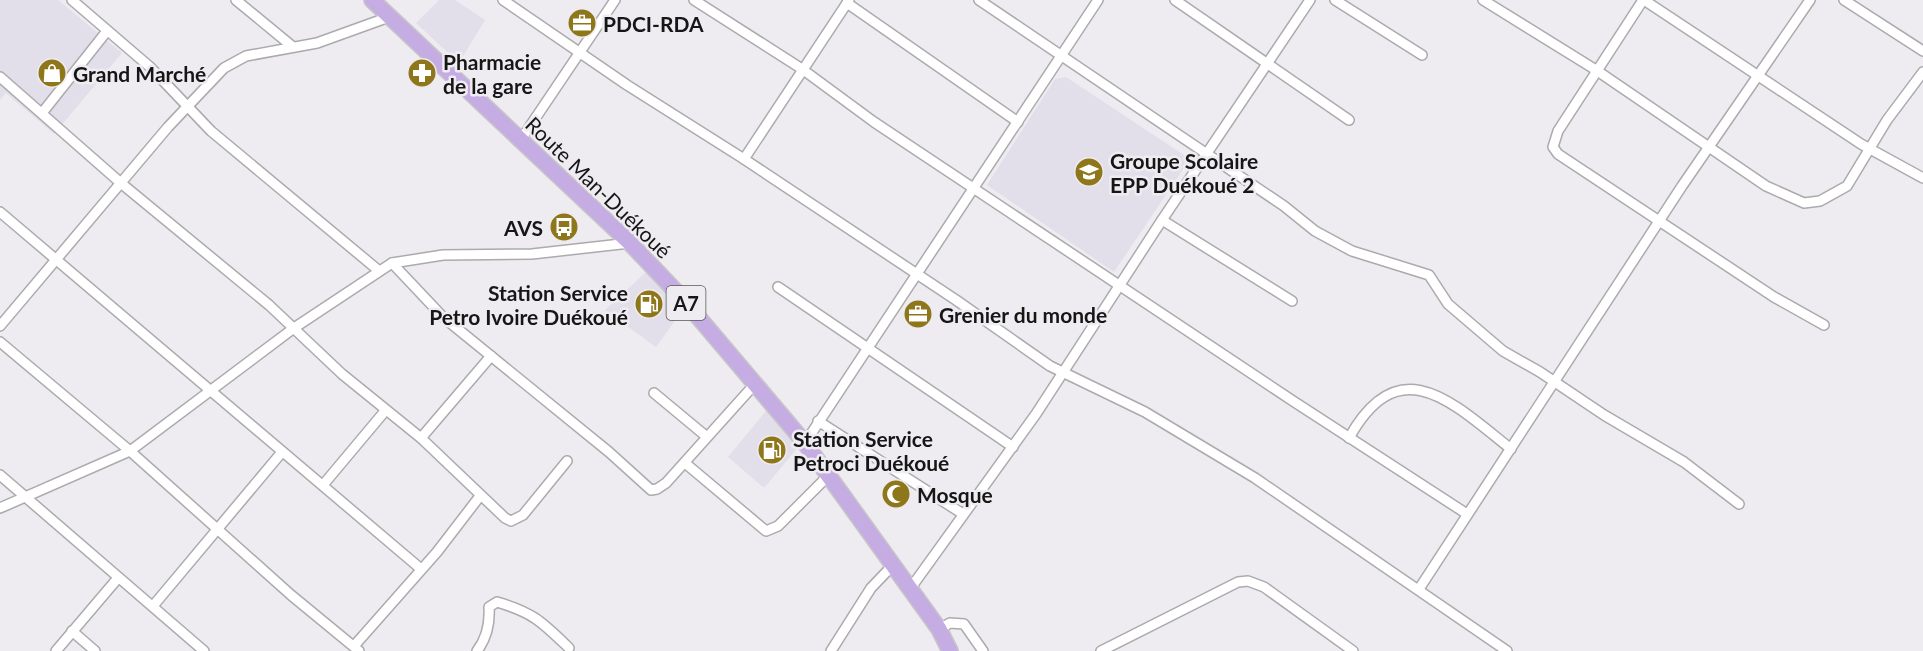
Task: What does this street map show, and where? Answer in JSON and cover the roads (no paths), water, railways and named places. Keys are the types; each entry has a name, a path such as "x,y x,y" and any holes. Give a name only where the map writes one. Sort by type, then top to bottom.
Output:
{"main road":[{"name":"Route Man-Duékoué","path":"372,0 630,243 683,299 754,385 805,442 939,629 950,651"}],"street":[{"path":"72,0 150,67 211,130 378,270"},
{"path":"236,0 293,47"},
{"path":"503,0 1063,374 1145,412 1272,489 1507,651"},
{"path":"520,141 615,0"},
{"path":"694,0 802,69 874,122 1467,514"},
{"path":"979,0 1333,242 1360,254 1429,275 1448,304 1503,351 1684,462 1739,504"},
{"path":"805,442 918,275 1098,0"},
{"path":"1175,0 1190,4 1268,64 1349,120"},
{"path":"910,589 1063,374 1162,220 1310,0"},
{"path":"1335,0 1422,55"},
{"path":"1483,0 1596,70 1766,186 1804,203 1820,201 1841,191 1857,173 1887,120 1923,72"},
{"path":"1824,325 1774,297 1568,161 1552,147 1558,130 1596,70 1644,0 1871,149 1923,178"},
{"path":"1419,589 1810,0"},
{"path":"1844,0 1923,51"},
{"path":"744,159 848,2 1018,122"},
{"path":"0,326 189,106 231,63 246,56 341,36 389,17"},
{"path":"42,113 107,31"},
{"path":"0,78 122,184 187,235 385,411 421,438 505,518 516,520 567,461"},
{"path":"0,212 421,569"},
{"path":"1162,220 1292,301"},
{"path":"0,508 130,451 294,328 378,270 392,263 443,255 532,254 630,243"},
{"path":"392,263 424,300 651,490 661,488 754,385"},
{"path":"778,287 1013,447"},
{"path":"0,342 130,451 356,649 480,496"},
{"path":"421,438 491,356"},
{"path":"1349,438 1359,420 1375,401 1393,391 1406,389 1428,393 1443,401 1511,449"},
{"path":"654,393 707,437"},
{"path":"323,485 385,411"},
{"path":"818,421 963,514"},
{"path":"153,606 282,452"},
{"path":"685,463 766,531 778,526 829,475"},
{"path":"0,475 204,651"},
{"path":"831,651 872,588 893,565"},
{"path":"56,651 118,578"},
{"path":"1101,651 1223,589 1248,581 1256,582 1278,596 1353,651"},
{"path":"477,651 490,622 489,607 497,602 522,609 538,618 569,648"},
{"path":"939,629 950,623 964,624 983,651"},
{"path":"72,632 95,651"}],"place":[{"name":"PDCI-RDA","path":"582,23"},
{"name":"Grand Marché","path":"52,73"},
{"name":"Pharmacie de la gare","path":"422,73"},
{"name":"Groupe Scolaire EPP Duékoué 2","path":"1089,172"},
{"name":"AVS","path":"564,227"},
{"name":"Station Service Petro Ivoire Duékoué","path":"649,304"},
{"name":"Grenier du monde","path":"918,314"},
{"name":"Station Service Petroci Duékoué","path":"772,450"},
{"name":"Mosque","path":"896,494"}]}
